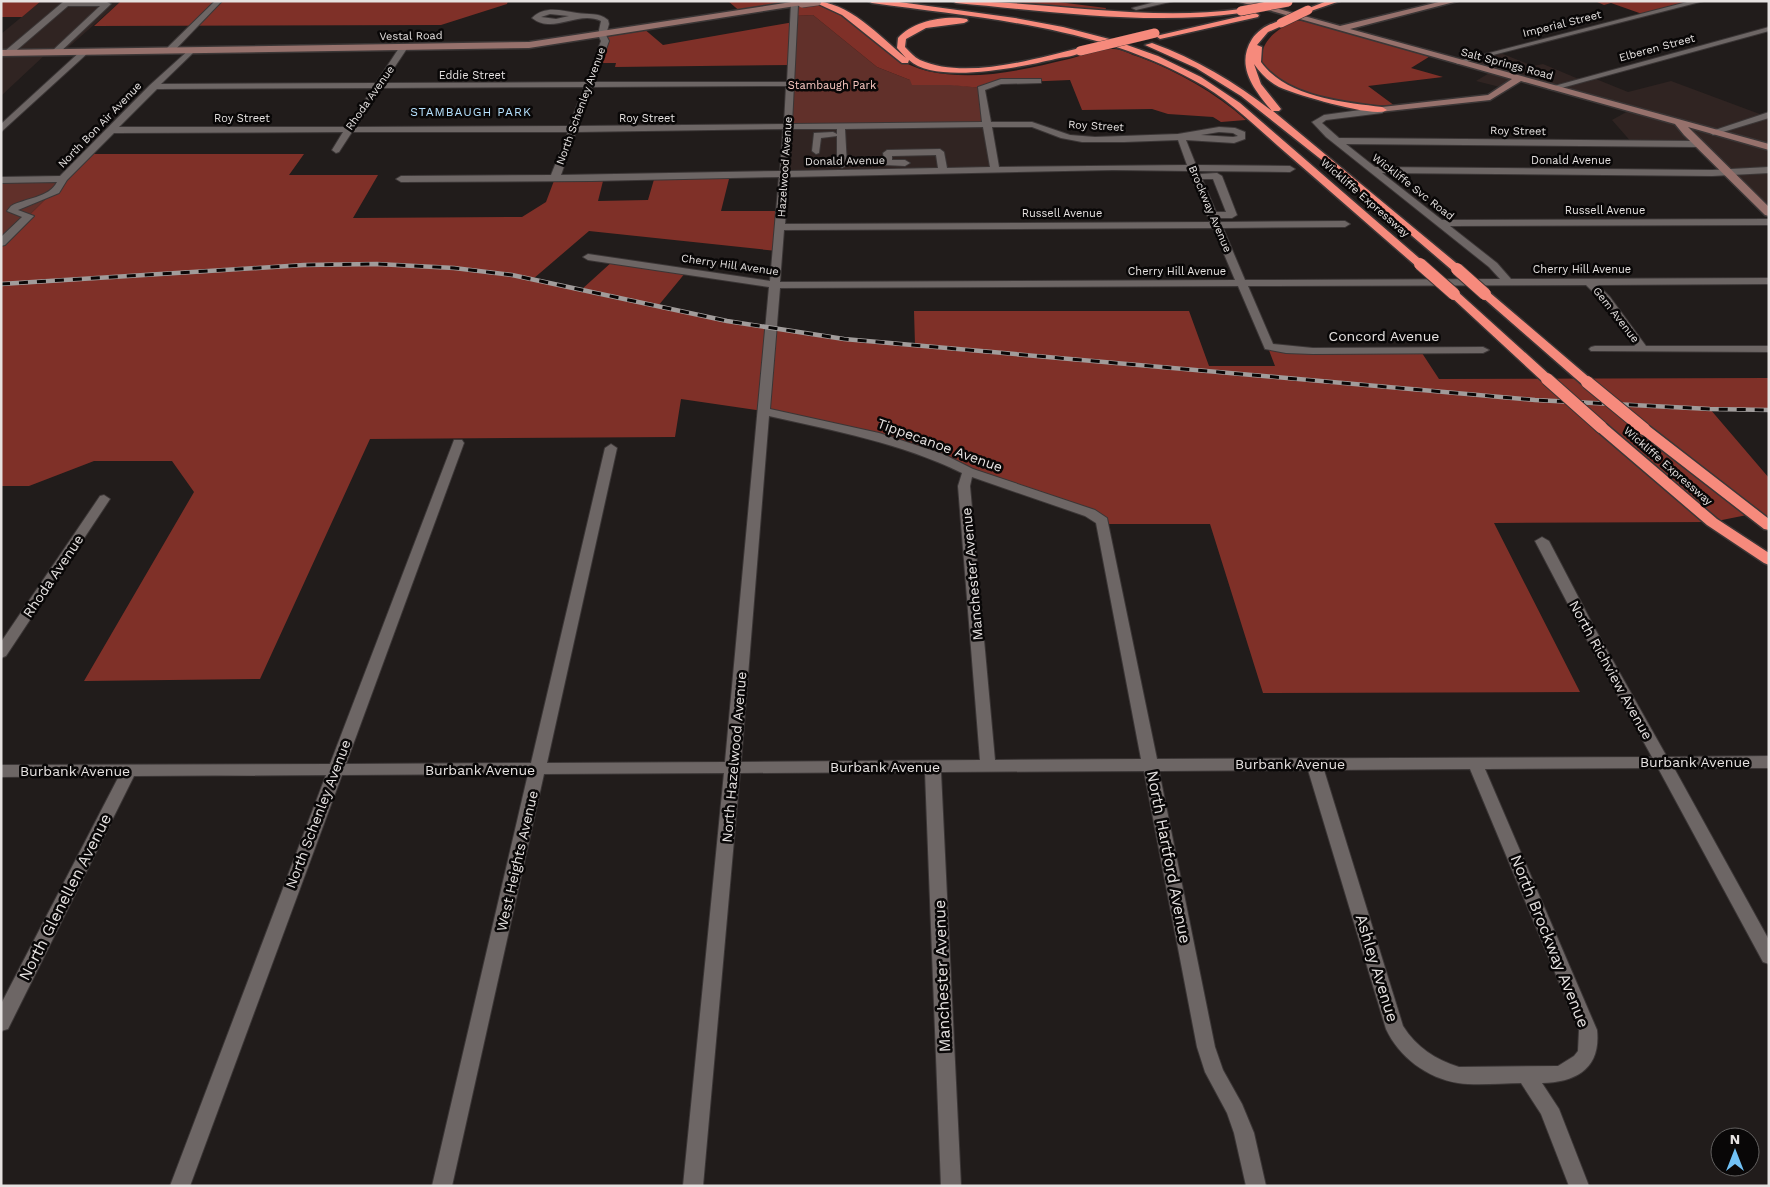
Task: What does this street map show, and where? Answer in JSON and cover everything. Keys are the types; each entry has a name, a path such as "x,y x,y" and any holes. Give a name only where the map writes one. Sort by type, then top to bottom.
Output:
{"highway":[{"path":"816,1 845,14 907,62 938,71 970,74 998,72 1094,51 1293,2 1312,1"},
{"name":"Wickliffe Expressway","path":"872,1 1039,26 1108,42 1176,67 1208,84 1237,105 1420,264 1601,427 1712,522 1769,560"},
{"name":"Wickliffe Expressway","path":"923,1 1040,18 1091,29 1170,53 1199,65 1236,86 1347,174 1644,430 1769,526"},
{"path":"956,1 1150,16 1248,13 1293,2"},
{"path":"1336,1 1274,24 1253,43 1248,56 1252,77 1264,96 1277,111 1337,162 1347,174"},
{"path":"1158,35 1080,51 1011,66 964,70 939,68 918,62 906,55 900,46 902,38 910,32 944,22 984,22 1027,28 1082,39 1143,57 1181,73 1237,105"},
{"path":"1280,23 1262,40 1256,53 1258,64 1270,77 1284,86 1315,98 1347,106 1382,110"},
{"path":"1712,522 1769,572"}],"street":[{"path":"170,50 219,1"},
{"name":"Vestal Road","path":"5,53 529,45 816,1"},
{"path":"1136,8 1171,1"},
{"name":"Salt Springs Road","path":"1240,1 1769,147"},
{"path":"1338,29 1454,1"},
{"name":"Imperial Street","path":"1458,62 1701,1"},
{"path":"5,53 66,4 107,4 55,52"},
{"name":"Hazelwood Avenue","path":"770,328 798,4"},
{"path":"575,15 599,16 606,24 602,35"},
{"name":"Elberen Street","path":"1551,88 1769,29"},
{"name":"North Schenley Avenue","path":"555,178 605,41 602,35"},
{"name":"Rhoda Avenue","path":"336,150 404,47"},
{"name":"North Bon Air Avenue","path":"1,243 191,50"},
{"path":"1,129 86,51"},
{"path":"1382,110 1490,97 1518,79"},
{"path":"995,169 981,92 982,88 998,83 1038,81"},
{"name":"Eddie Street","path":"153,87 790,84"},
{"name":"Wickliffe Svc Road","path":"1382,110 1332,116 1316,122 1373,170 1498,268 1508,282"},
{"path":"1713,132 1769,115"},
{"path":"1679,123 1769,213"},
{"name":"Roy Street","path":"111,130 788,127 841,131 987,124 1034,124 1073,138 1181,137 1234,140 1243,136 1238,131 1227,129 1181,137"},
{"path":"816,151 817,135 841,131 842,165"},
{"name":"Brockway Avenue","path":"1181,137 1267,345 1272,348 1286,350"},
{"name":"Roy Street","path":"1337,141 1698,144"},
{"path":"940,152 942,166 888,163 887,153 940,152"},
{"name":"Donald Avenue","path":"401,178 555,178 784,174 942,166 995,169 1194,172 1290,168"},
{"name":"Donald Avenue","path":"1373,170 1726,172 1769,170"},
{"path":"1194,172 1217,176 1232,215 1214,220"},
{"path":"1,180 63,179"},
{"path":"29,216 12,211 16,206 50,195"},
{"name":"Russell Avenue","path":"780,226 1214,220 1345,224"},
{"name":"Russell Avenue","path":"1441,223 1769,222"},
{"name":"Cherry Hill Avenue","path":"588,257 775,285 1769,281"},
{"name":"Gem Avenue","path":"1589,282 1606,299 1643,349"},
{"name":"North Hazelwood Avenue","path":"694,1186 734,768 770,328"},
{"path":"1595,349 1769,349"},
{"name":"Concord Avenue","path":"1286,350 1483,350"},
{"name":"Tippecanoe Avenue","path":"763,410 874,436 939,457 969,472 1090,513 1102,521"},
{"name":"North Schenley Avenue","path":"180,1186 458,443"},
{"name":"West Heights Avenue","path":"442,1186 611,448"},
{"name":"Manchester Avenue","path":"969,472 964,486 988,766"},
{"name":"Rhoda Avenue","path":"1,653 104,499"},
{"name":"North Hartford Avenue","path":"1102,521 1206,1046 1214,1072 1235,1110 1244,1133 1256,1186"},
{"name":"North Richview Avenue","path":"1542,541 1769,957"},
{"name":"Burbank Avenue","path":"1,771 1769,762"},
{"name":"North Brockway Avenue","path":"1475,763 1588,1030 1589,1042 1587,1053 1581,1062 1561,1074 1526,1075"},
{"name":"Ashley Avenue","path":"1314,764 1392,1019 1400,1037 1416,1056 1441,1070 1459,1075 1526,1075"},
{"name":"Manchester Avenue","path":"933,767 951,1186"},
{"name":"North Glenellen Avenue","path":"1,1023 129,771"},
{"path":"1526,1075 1549,1109 1578,1186"}],"shaded area":[{"path":"1,1 41,1 22,17 1,17"},
{"path":"41,1 121,1 63,52 48,52 1,96 1,34"},
{"path":"121,1 508,1 507,4 441,25 94,26"},
{"path":"728,1 787,1 819,4 847,19 884,49 911,66 945,74 981,75 999,73 1034,67 1092,52 1120,50 1168,69 1196,84 1221,100 1246,120 1221,122 1213,117 1168,114 1152,109 1082,110 1070,80 998,83 982,88 950,85 912,85 910,80 877,67 813,15 794,16 794,5 742,13"},
{"path":"987,1 1050,1 1106,8 1105,11"},
{"path":"1595,1 1701,1 1645,15 1611,3 1604,5"},
{"path":"1296,20 1321,24 1432,55 1411,68 1443,77 1368,86 1395,106 1339,101 1294,88 1276,79 1264,68 1262,54 1270,37"},
{"path":"794,22 792,65 615,67 616,63 597,63 605,41 602,35 643,28 663,45"},
{"path":"1498,52 1533,66 1543,64 1581,80 1591,77 1628,92 1671,81 1765,116 1769,115 1769,213 1698,144 1633,144 1612,120 1630,110 1518,79 1504,88 1476,81 1491,72 1458,62"},
{"path":"987,125 995,169 784,173 788,127"},
{"path":"87,154 304,154 289,175 378,175 353,218 522,217 546,202 555,178 604,177 598,201 648,200 655,176 730,175 721,211 782,211 777,251 589,231 533,279 581,290 613,261 686,272 658,306 722,319 818,334 915,345 914,311 1189,311 1209,366 1275,366 1267,345 1272,348 1420,350 1439,379 1769,378 1769,410 1710,409 1769,478 1769,526 1752,514 1712,522 1494,523 1580,692 1263,693 1210,524 1102,524 1102,521 939,457 763,411 681,399 675,437 370,439 260,679 84,681 194,492 172,461 94,461 29,486 1,486 1,243 62,183"}],"green space":[{"name":"Stambaugh Park","path":"813,15 877,67 910,80 982,88 987,125 788,127 794,16"},
{"path":"1,180 47,180 62,183 1,243"}],"railway":[{"path":"1,284 304,265 377,264 454,268 512,275 727,321 844,339 1535,400 1710,409 1769,410"}],"district":[{"name":"STAMBAUGH PARK","path":"471,112"}]}
